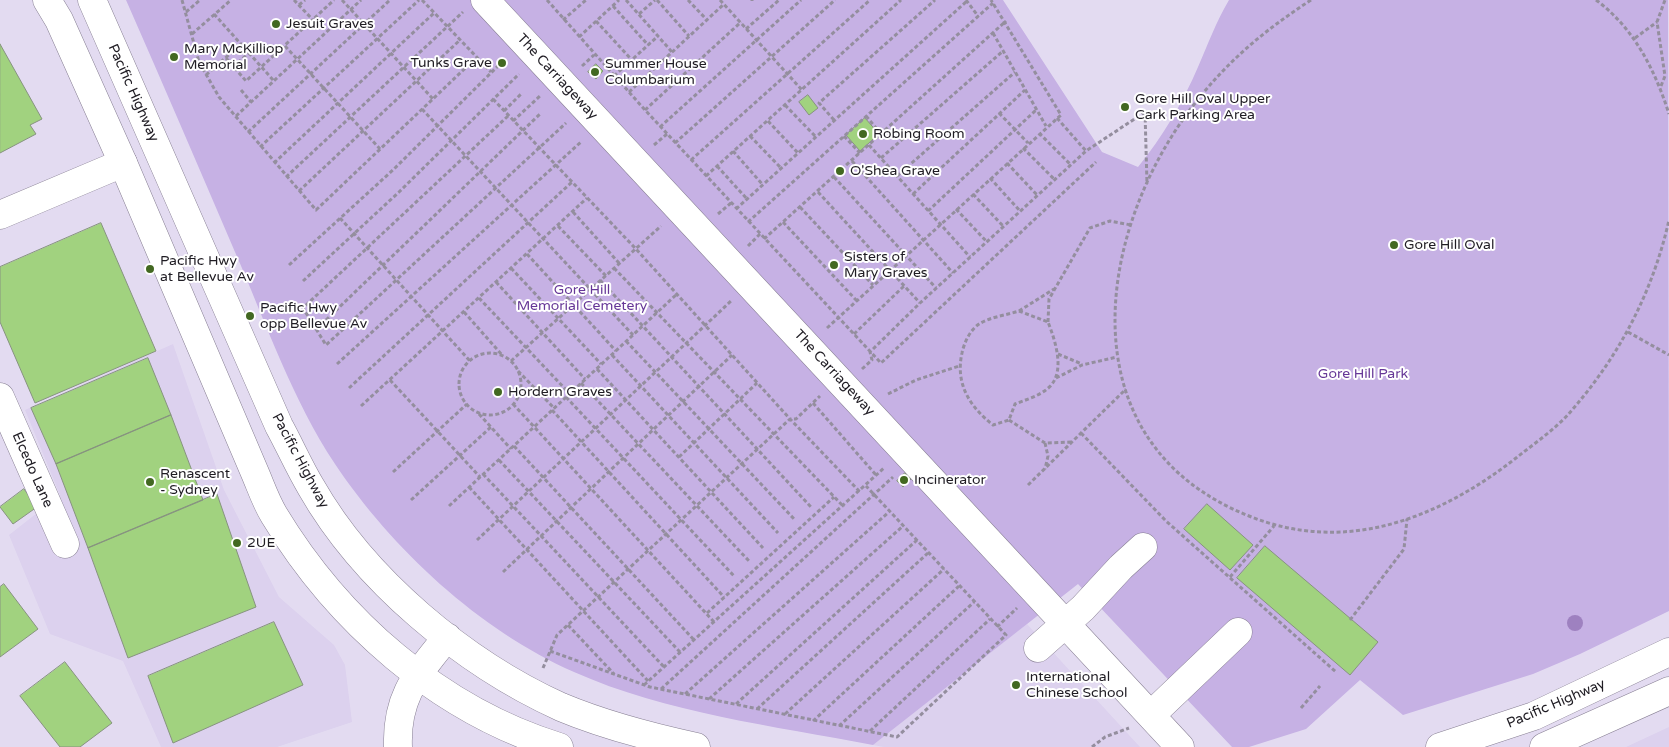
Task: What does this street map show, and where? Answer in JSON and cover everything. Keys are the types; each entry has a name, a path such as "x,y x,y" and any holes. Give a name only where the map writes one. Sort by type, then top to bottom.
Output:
{"main road":[{"path":"47,0 59,20 123,163 273,513 328,590 383,646 417,675 457,702 502,725 559,747"},
{"name":"Pacific Highway","path":"92,0 279,426 311,488 363,557 407,603 447,637 502,676 560,706 612,725 696,747"},
{"name":"The Carriageway","path":"477,3 530,49 559,79 909,453 1180,747"},
{"path":"0,215 123,163"},
{"name":"Elcedo Lane","path":"0,397 64,544"},
{"path":"1038,648 1067,623 1143,547"},
{"path":"1151,715 1238,632"},
{"path":"398,747 400,712 403,701 417,675 447,637"},
{"name":"Pacific Highway","path":"1440,747 1534,716 1669,652"},
{"path":"1554,745 1669,691"}],"path":[{"path":"182,0 199,62 219,97 316,210 477,57"},
{"path":"186,12 200,0"},
{"path":"192,34 231,0"},
{"path":"294,0 313,20"},
{"path":"299,5 305,0"},
{"path":"226,58 246,81 334,0"},
{"path":"342,0 433,99"},
{"path":"236,116 361,0"},
{"path":"248,132 390,0"},
{"path":"260,147 420,0 491,72"},
{"path":"563,20 586,0"},
{"path":"579,37 619,0"},
{"path":"626,0 672,52"},
{"path":"639,14 656,0 690,36"},
{"path":"688,0 707,20"},
{"path":"720,0 802,90"},
{"path":"746,29 779,0"},
{"path":"660,127 802,0"},
{"path":"675,143 835,0"},
{"path":"691,160 870,0"},
{"path":"706,176 901,0"},
{"path":"834,120 819,103 935,0"},
{"path":"1311,0 1243,49 1209,87 1171,140 1146,185 1131,225 1116,286 1114,323 1117,357 1126,389 1139,423 1175,472 1196,490 1229,509 1274,526 1304,532 1341,534 1381,528 1407,519 1443,504 1489,479 1532,446 1571,411 1628,332 1648,289 1669,220"},
{"path":"1596,0 1608,9 1635,38 1661,87 1669,114"},
{"path":"1661,87 1665,76 1657,22 1665,0"},
{"path":"549,1 563,20 660,127 880,363 1096,162"},
{"path":"736,209 966,1 978,16"},
{"path":"748,222 978,16 992,1 1061,115 1046,126 808,346"},
{"path":"286,177 447,26 477,3"},
{"path":"629,92 724,4"},
{"path":"613,6 648,45"},
{"path":"274,163 434,13"},
{"path":"214,14 274,81"},
{"path":"596,21 632,59"},
{"path":"645,110 741,22"},
{"path":"764,239 1006,22"},
{"path":"1635,38 1657,22"},
{"path":"993,33 1046,126"},
{"path":"614,76 658,36"},
{"path":"299,191 418,82 460,40"},
{"path":"206,75 241,44"},
{"path":"285,46 380,149"},
{"path":"289,265 439,124 491,72 530,49"},
{"path":"303,281 493,99 530,49"},
{"path":"881,158 1003,51"},
{"path":"234,67 249,53"},
{"path":"897,176 1014,72"},
{"path":"513,121 559,79"},
{"path":"241,90 251,102"},
{"path":"913,194 1025,90"},
{"path":"504,111 522,93"},
{"path":"493,99 636,249 790,419 860,492"},
{"path":"785,106 816,137"},
{"path":"422,109 439,124 466,156 633,335"},
{"path":"928,211 1036,110"},
{"path":"870,352 936,288 1086,151 1146,112 1146,185"},
{"path":"999,113 1028,143"},
{"path":"326,320 540,114"},
{"path":"508,116 302,308 326,345 539,148 593,115"},
{"path":"337,364 556,166 593,115"},
{"path":"866,116 881,134"},
{"path":"1057,118 1086,151"},
{"path":"768,121 798,153"},
{"path":"1039,133 1070,166"},
{"path":"750,136 781,168"},
{"path":"844,136 860,154"},
{"path":"869,145 970,257"},
{"path":"1023,148 1055,180"},
{"path":"733,151 763,184"},
{"path":"852,161 953,273"},
{"path":"1007,163 1038,196"},
{"path":"717,166 747,199"},
{"path":"834,177 936,288"},
{"path":"990,178 1020,212"},
{"path":"348,388 572,182"},
{"path":"818,192 920,303"},
{"path":"973,194 1004,227"},
{"path":"361,406 587,198"},
{"path":"800,207 873,286"},
{"path":"510,361 680,208"},
{"path":"956,209 987,242"},
{"path":"573,212 619,263"},
{"path":"340,218 470,361"},
{"path":"1054,288 1019,311 978,324 964,343 959,366 961,383 976,412 994,426 1009,420 1015,404 1048,389 1055,378 1058,354 1048,322 1049,299 1090,228 1110,221 1131,225"},
{"path":"784,222 857,301"},
{"path":"558,226 606,276"},
{"path":"527,254 616,350"},
{"path":"511,268 601,364"},
{"path":"614,268 844,507"},
{"path":"600,280 811,507"},
{"path":"496,282 585,380"},
{"path":"477,540 750,284"},
{"path":"854,334 904,286"},
{"path":"449,506 677,294"},
{"path":"479,298 526,347 596,428 734,576"},
{"path":"1019,311 1048,322"},
{"path":"464,312 504,357"},
{"path":"1628,332 1669,355"},
{"path":"626,341 795,520"},
{"path":"542,669 557,635 568,624 790,419 796,419 813,403 872,360 870,352"},
{"path":"694,640 571,507 478,412 467,404 461,395 459,384 461,374 470,361 483,354 493,353 510,361 581,442 724,597"},
{"path":"1058,354 1082,365"},
{"path":"612,355 778,534"},
{"path":"503,572 732,355"},
{"path":"1055,378 1082,365 1117,357"},
{"path":"864,405 916,380 959,366"},
{"path":"478,412 496,415 513,404 521,387 517,369"},
{"path":"596,369 763,548"},
{"path":"390,380 437,432 513,506 599,596 664,667"},
{"path":"581,383 748,561"},
{"path":"679,457 757,383"},
{"path":"1028,485 1126,389"},
{"path":"813,403 876,475"},
{"path":"393,472 467,404"},
{"path":"513,404 533,428 715,623"},
{"path":"1009,420 1045,443 1072,442"},
{"path":"411,500 491,427"},
{"path":"1080,433 1166,521 1336,672"},
{"path":"1045,443 1048,456 1045,469"},
{"path":"643,685 844,507 876,475 909,453"},
{"path":"661,690 875,495 909,453"},
{"path":"499,460 680,652"},
{"path":"550,652 661,690 897,737 1006,635 866,486"},
{"path":"469,487 648,681"},
{"path":"707,613 834,497"},
{"path":"685,694 890,511"},
{"path":"1350,620 1404,549 1407,519"},
{"path":"709,699 903,526"},
{"path":"1230,577 1274,526"},
{"path":"735,705 917,540"},
{"path":"756,709 928,552"},
{"path":"784,715 944,569"},
{"path":"813,721 959,586"},
{"path":"838,726 974,602"},
{"path":"870,731 990,619"},
{"path":"568,624 614,675"},
{"path":"1301,708 1320,686"},
{"path":"1092,747 1105,737 1124,731 1151,715"}],"shaded area":[{"path":"173,344 224,490 279,597 334,645 345,665 352,722 277,747 161,747 123,661 50,634 9,535 60,495 25,410"},
{"name":"International Chinese School","path":"1027,624 1140,747 884,747 873,745"},
{"path":"1669,727 1669,747 1626,747"}],"green space":[{"path":"126,0 1003,0 1102,152 1138,167 1164,132 1179,106 1229,0 1668,0 1669,611 1580,654 1533,674 1403,715 1360,680 1306,729 1249,747 1232,747 1078,584 873,745 721,717 646,698 609,686 574,672 539,654 505,634 472,610 440,584 411,556 358,496 335,464 306,413 280,360"}],"building":[{"path":"0,44 42,119 30,125 36,134 0,153"},
{"name":"Summer House Columbarium","path":"596,64 603,71 596,79 588,72"},
{"path":"808,95 818,108 809,115 799,102"},
{"name":"Robing Room","path":"865,118 879,134 860,151 846,135"},
{"path":"101,223 156,351 35,403 0,322 0,267"},
{"path":"148,358 171,415 56,464 31,408"},
{"path":"171,415 203,500 88,548 56,464"},
{"name":"Incinerator","path":"905,473 911,479 903,487 897,481"},
{"path":"24,489 37,507 13,524 0,507"},
{"path":"217,494 256,607 128,658 88,548"},
{"path":"1207,504 1253,545 1230,570 1184,529"},
{"path":"1265,546 1378,642 1350,675 1237,578"},
{"path":"4,584 38,629 0,657 0,587"},
{"path":"274,622 303,685 173,743 148,676"},
{"path":"65,662 112,723 80,747 60,747 20,696"}],"place":[{"name":"Jesuit Graves","path":"276,24"},
{"name":"Mary McKilliop Memorial","path":"174,57"},
{"name":"Tunks Grave","path":"502,63"},
{"name":"Summer House Columbarium","path":"595,72"},
{"name":"Gore Hill Oval Upper Cark Parking Area","path":"1125,107"},
{"name":"Robing Room","path":"863,134"},
{"name":"O'Shea Grave","path":"840,171"},
{"name":"Gore Hill Oval","path":"1394,245"},
{"name":"Sisters of Mary Graves","path":"834,265"},
{"name":"Pacific Hwy at Bellevue Av","path":"150,269"},
{"name":"Pacific Hwy opp Bellevue Av","path":"250,316"},
{"name":"Hordern Graves","path":"498,392"},
{"name":"Incinerator","path":"904,480"},
{"name":"Renascent - Sydney","path":"150,482"},
{"name":"2UE","path":"237,543"},
{"name":"International Chinese School","path":"1016,685"}],"park label":[{"name":"Gore Hill Memorial Cemetery","path":"582,298"},
{"name":"Gore Hill Park","path":"1363,374"}]}
